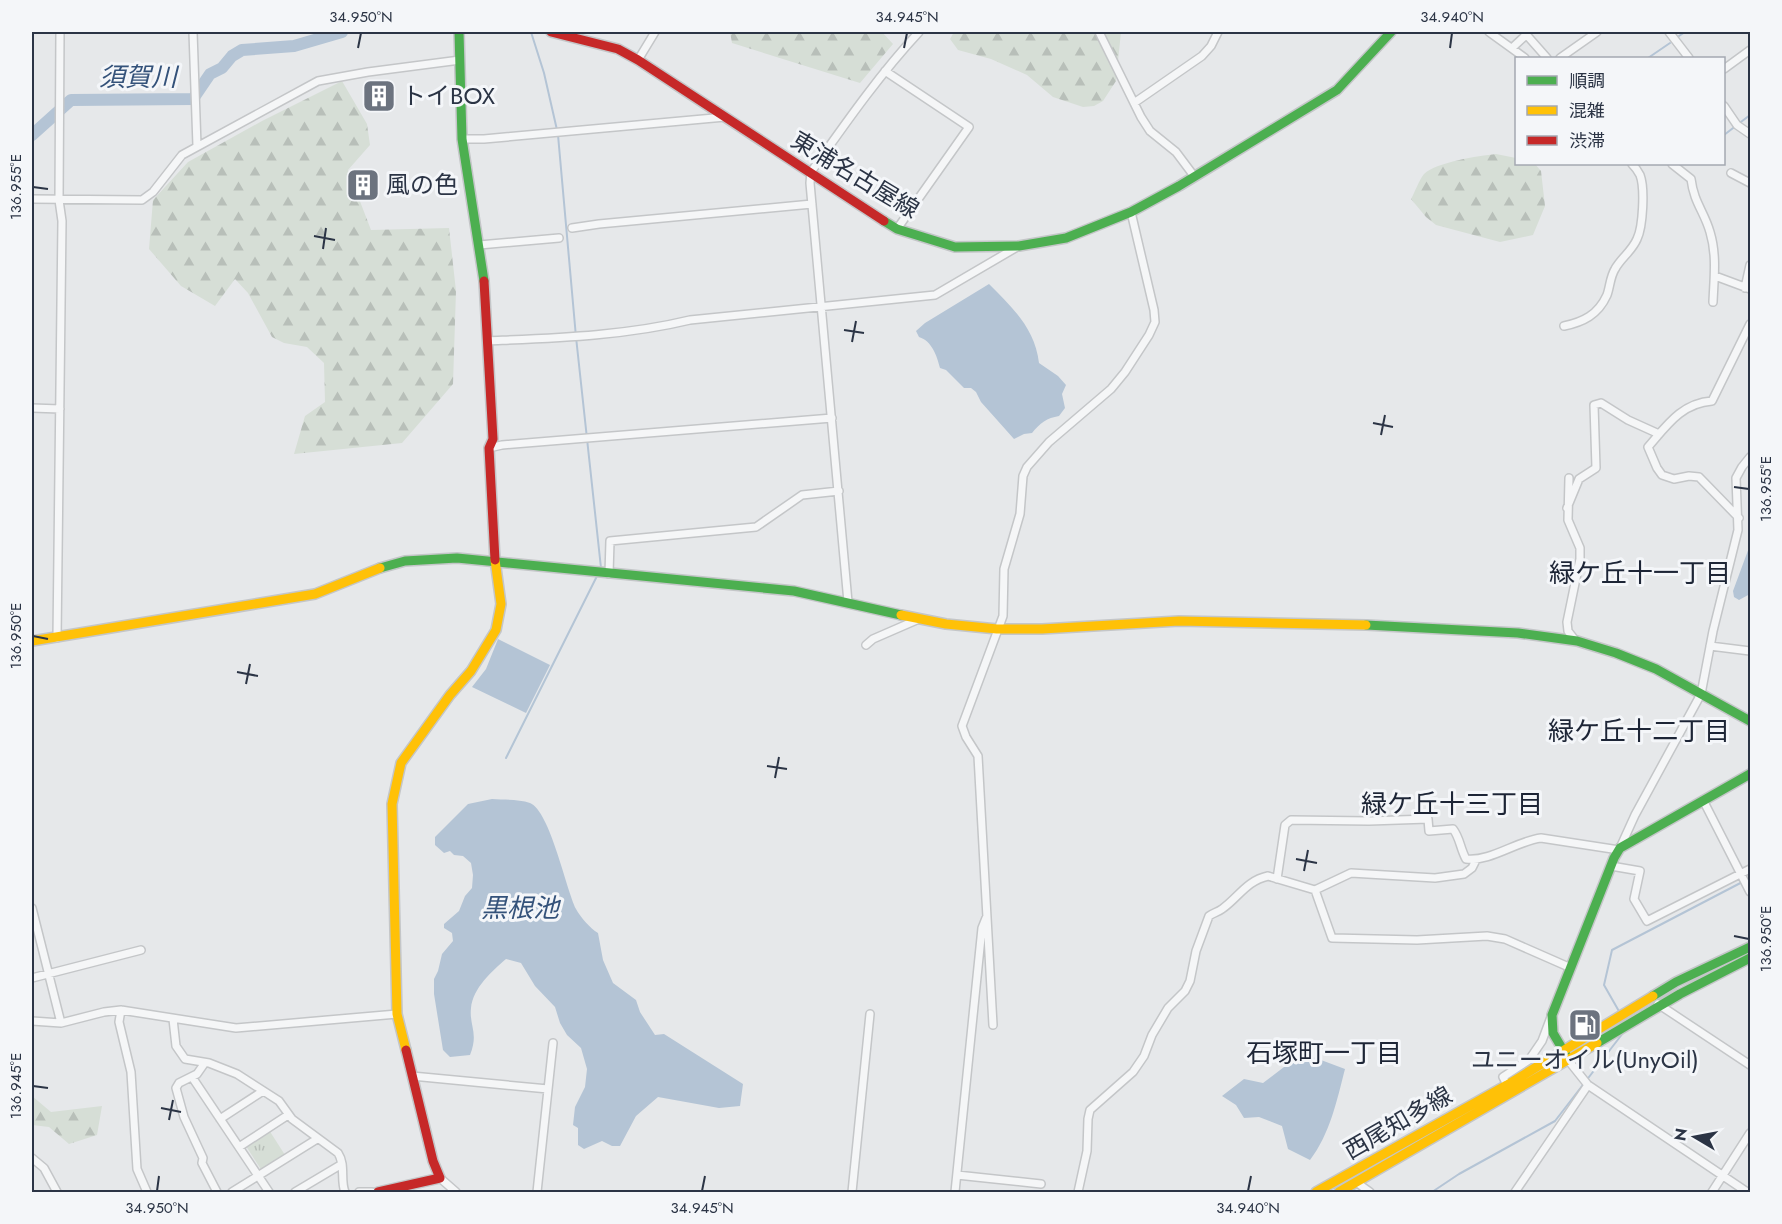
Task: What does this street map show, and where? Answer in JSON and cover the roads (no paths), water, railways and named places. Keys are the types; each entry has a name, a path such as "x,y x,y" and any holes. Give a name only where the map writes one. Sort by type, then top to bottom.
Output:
{"street":[{"path":"57,638 62,221 58,200 60,32"},
{"path":"193,32 197,146"},
{"path":"456,1192 440,1178 433,1161 397,1014 393,804 401,763 410,748 471,671 496,630 501,604 495,563 489,448 493,439 484,280 462,139 459,32"},
{"name":"東浦名古屋線","path":"551,32 618,49 811,172 897,230 955,247 1019,246 1066,238 1131,212 1338,90 1391,32"},
{"path":"638,60 655,32"},
{"path":"848,602 811,172 885,71 919,32"},
{"path":"1100,32 1150,131 1176,152 1194,176"},
{"path":"1134,103 1202,56 1211,46 1218,32"},
{"path":"1489,32 1524,57"},
{"path":"1561,57 1597,32"},
{"path":"1669,32 1688,57"},
{"path":"1512,48 1525,33 1546,57"},
{"path":"1725,68 1750,50"},
{"path":"32,199 142,200 153,192 183,154 318,81 459,60"},
{"path":"885,71 969,127 897,230"},
{"path":"1725,107 1737,125 1750,134"},
{"path":"462,139 484,139 725,117"},
{"path":"1563,326 1582,322 1600,306 1608,293 1608,285 1615,268 1632,249 1639,237 1642,225 1643,189 1640,175 1633,165"},
{"path":"1673,165 1691,179 1693,196 1709,228 1716,276 1713,302"},
{"path":"1731,173 1750,183"},
{"path":"572,228 812,204"},
{"path":"993,1025 978,756 962,726 1003,616 1004,569 1020,514 1023,476 1027,467 1049,442 1111,389 1131,363 1155,322 1131,212"},
{"path":"478,245 559,238"},
{"path":"488,341 572,337 660,327 690,320 935,295 1019,246"},
{"path":"1716,276 1748,288 1750,265"},
{"path":"1739,518 1699,477 1674,479 1659,472 1648,447 1690,406 1712,401 1750,324"},
{"path":"1567,508 1579,479 1596,468 1594,405 1601,403 1628,420 1659,434"},
{"path":"32,408 60,409"},
{"path":"489,448 589,437 832,418"},
{"path":"1507,1085 1503,1077 1529,1060 1542,1041 1611,866 1635,815 1701,694 1739,518 1737,478 1750,457"},
{"path":"1569,478 1568,520 1580,548 1580,559 1566,622 1568,631 1575,640"},
{"path":"602,573 610,541 756,527 802,495 839,491"},
{"path":"32,641 315,594 375,569 405,561 457,558 794,591 950,626 999,629 1246,621 1526,633 1575,640 1629,657 1660,670 1750,721"},
{"path":"866,645 873,639 919,619"},
{"path":"1710,646 1750,651"},
{"path":"1277,879 1285,825 1291,820 1428,819 1429,831 1453,830 1459,837 1460,847 1466,859 1476,860 1530,840 1542,838 1619,849 1750,774"},
{"path":"1703,800 1750,892"},
{"path":"1078,1192 1087,1151 1090,1110 1133,1072 1144,1056 1152,1035 1168,1008 1185,991 1209,916 1221,910 1254,880 1268,876 1315,890 1351,873 1435,878 1464,874 1472,868 1476,860"},
{"path":"1611,866 1640,871 1634,899 1647,921 1742,875 1750,868"},
{"path":"1315,890 1332,938 1417,940 1487,936 1521,945 1571,968"},
{"path":"32,908 61,1023"},
{"path":"955,1192 982,928 987,915"},
{"name":"西尾知多線","path":"1339,1192 1624,1020 1676,982 1750,947"},
{"path":"32,978 141,950"},
{"name":"西尾知多線","path":"1624,1020 1750,958"},
{"path":"1658,1004 1750,1065"},
{"path":"32,1021 61,1023 121,1010 236,1028 397,1014"},
{"path":"121,1010 119,1022 132,1072 137,1169 147,1192"},
{"path":"852,1192 870,1014"},
{"path":"1552,1015 1553,1033 1566,1056 1588,1085 1747,1192"},
{"path":"173,1019 176,1046 185,1059 204,1064 209,1063 237,1074 279,1101 288,1115 338,1153 342,1159 345,1192"},
{"path":"537,1192 554,1043"},
{"name":"西尾知多線","path":"1316,1192 1462,1108 1566,1056"},
{"path":"204,1064 197,1074 179,1083 176,1088 184,1117 203,1158 202,1163 217,1192"},
{"path":"412,1076 548,1089"},
{"path":"192,1077 269,1192"},
{"path":"1515,1192 1588,1085"},
{"path":"220,1119 263,1091"},
{"path":"239,1147 288,1115"},
{"path":"1712,1192 1750,1133"},
{"path":"232,1192 317,1139"},
{"path":"32,1158 44,1168 57,1192"},
{"path":"295,1192 342,1164"},
{"path":"957,1175 1041,1184"},
{"path":"378,1192 440,1178"},
{"path":"1356,1182 1370,1192"},
{"path":"359,1192 372,1192"}],"water":[{"path":"989,284 1028,329 1039,363 1058,376 1066,385 1062,394 1065,408 1059,416 1044,422 1032,433 1014,439 981,402 976,392 971,388 964,388 946,370 940,368 933,350 916,331 925,323"},
{"path":"1750,545 1750,594 1739,600 1734,597 1733,591"},
{"path":"498,639 550,665 526,713 472,687 486,669"},
{"name":"黒根池","path":"492,799 526,802 537,809 551,835 576,909 598,933 603,960 613,983 636,1000 640,1012 655,1035 664,1034 743,1084 740,1106 719,1108 658,1097 636,1116 620,1146 612,1146 602,1141 584,1149 578,1145 578,1128 573,1125 575,1107 585,1087 587,1069 581,1048 567,1035 555,1007 535,986 521,963 506,959 484,981 475,994 471,1008 474,1041 470,1055 450,1057 443,1050 434,994 434,979 442,954 453,941 452,933 444,928 444,924 459,911 465,896 472,888 473,875 471,863 463,856 454,855 450,851 444,853 435,845 435,837 468,804"},
{"path":"1308,1051 1313,1057 1345,1069 1328,1128 1310,1160 1288,1149 1282,1126 1259,1117 1244,1118 1236,1105 1222,1096 1244,1079 1263,1083"}],"waterway":[{"name":"須賀川","path":"32,135 71,100 193,99 210,74 222,68 232,56 242,50 294,46 342,32"},
{"path":"531,32 544,73 557,130"},
{"path":"1679,36 1685,32"},
{"path":"1649,57 1670,43"},
{"path":"1725,134 1750,115"},
{"path":"558,135 576,337 601,568"},
{"path":"506,758 597,576"},
{"path":"1620,1013 1604,985 1612,950 1750,878"},
{"path":"1432,1192 1459,1174 1555,1121 1623,1033"}],"place":[{"name":"トイBOX","path":"379,96"},
{"name":"風の色","path":"363,185"},
{"name":"ユニーオイル(UnyOil)","path":"1585,1025"}],"district":[{"name":"緑ケ丘十一丁目","path":"1640,573"},
{"name":"緑ケ丘十二丁目","path":"1639,731"},
{"name":"緑ケ丘十三丁目","path":"1452,804"},
{"name":"石塚町一丁目","path":"1324,1053"}]}
